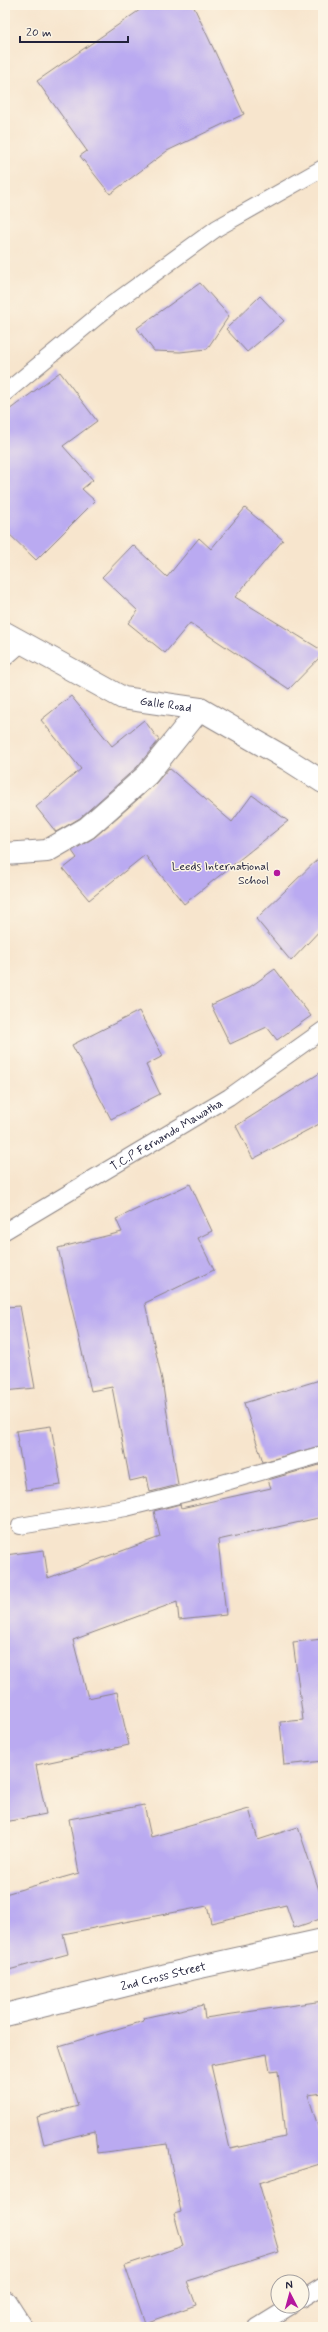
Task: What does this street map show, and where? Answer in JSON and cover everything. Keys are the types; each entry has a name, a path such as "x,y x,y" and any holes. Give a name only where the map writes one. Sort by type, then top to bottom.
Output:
{"main road":[{"name":"Galle Road","path":"14,638 123,698 200,709 287,759 323,782"},
{"path":"5,854 47,851 88,828 147,775 200,709"},
{"name":"2nd Cross Street","path":"5,2015 190,1969 323,1940"},
{"path":"5,2302 21,2327"}],"lane":[{"path":"5,393 111,305 217,228 323,168"},
{"path":"5,658 14,638"},
{"name":"T.C.P Fernando Mawatha","path":"5,1231 229,1097 323,1030"},
{"path":"20,1526 126,1508 195,1491 323,1454"},
{"path":"310,2294 323,2286"},
{"path":"258,2327 278,2314"}],"building":[{"path":"147,5 193,5 244,114 167,151 110,194 80,156 87,151 37,81"},
{"path":"200,283 229,316 207,349 180,352 154,351 137,328"},
{"path":"260,296 284,321 247,352 226,329"},
{"path":"60,372 97,421 63,446 93,480 82,489 95,501 36,560 5,530 5,413"},
{"path":"245,508 283,540 235,597 323,651 323,654 289,689 190,623 165,653 128,623 138,611 102,577 133,545 167,577 199,538 211,549"},
{"path":"71,696 112,746 144,720 159,740 138,766 80,818 56,832 36,807 81,769 41,720"},
{"path":"169,768 232,822 252,795 288,821 184,904 145,855 89,900 63,869 77,858 72,851 95,837 155,784"},
{"path":"323,854 323,927 291,961 256,919"},
{"path":"275,969 311,1016 277,1040 267,1027 230,1044 211,1005 250,987"},
{"path":"139,1011 163,1056 146,1065 160,1094 111,1119 72,1045"},
{"path":"323,1071 323,1122 253,1159 236,1126"},
{"path":"190,1184 212,1231 198,1238 214,1270 145,1303 162,1380 178,1485 150,1492 147,1477 130,1481 112,1387 91,1391 58,1248 122,1232 116,1219"},
{"path":"20,1306 35,1388 5,1391 5,1307"},
{"path":"323,1379 323,1445 263,1462 244,1403"},
{"path":"51,1426 61,1485 26,1490 16,1431"},
{"path":"323,1464 323,1517 218,1540 226,1615 179,1620 177,1602 73,1640 88,1698 117,1692 129,1745 36,1765 46,1814 5,1822 5,1555 44,1550 48,1578 160,1537 154,1511 180,1504 181,1508 271,1488 268,1480"},
{"path":"323,1639 323,1761 284,1765 280,1722 303,1720 293,1642"},
{"path":"144,1805 151,1837 249,1809 258,1840 298,1827 323,1902 323,1918 294,1928 286,1905 211,1923 207,1906 63,1934 68,1954 5,1971 5,1894 79,1873 69,1819"},
{"path":"323,2001 323,2093 308,2095 323,2142 323,2163 259,2183 279,2252 187,2281 196,2305 145,2323 125,2265 183,2246 174,2214 181,2212 167,2144 97,2153 95,2131 44,2144 37,2117 78,2106 59,2046 144,2021 143,2018 203,2005 205,2018","holes":["267,2054 270,2072 278,2071 285,2137 230,2149 211,2065"]}],"place":[{"name":"Leeds International School","path":"277,873"}]}
